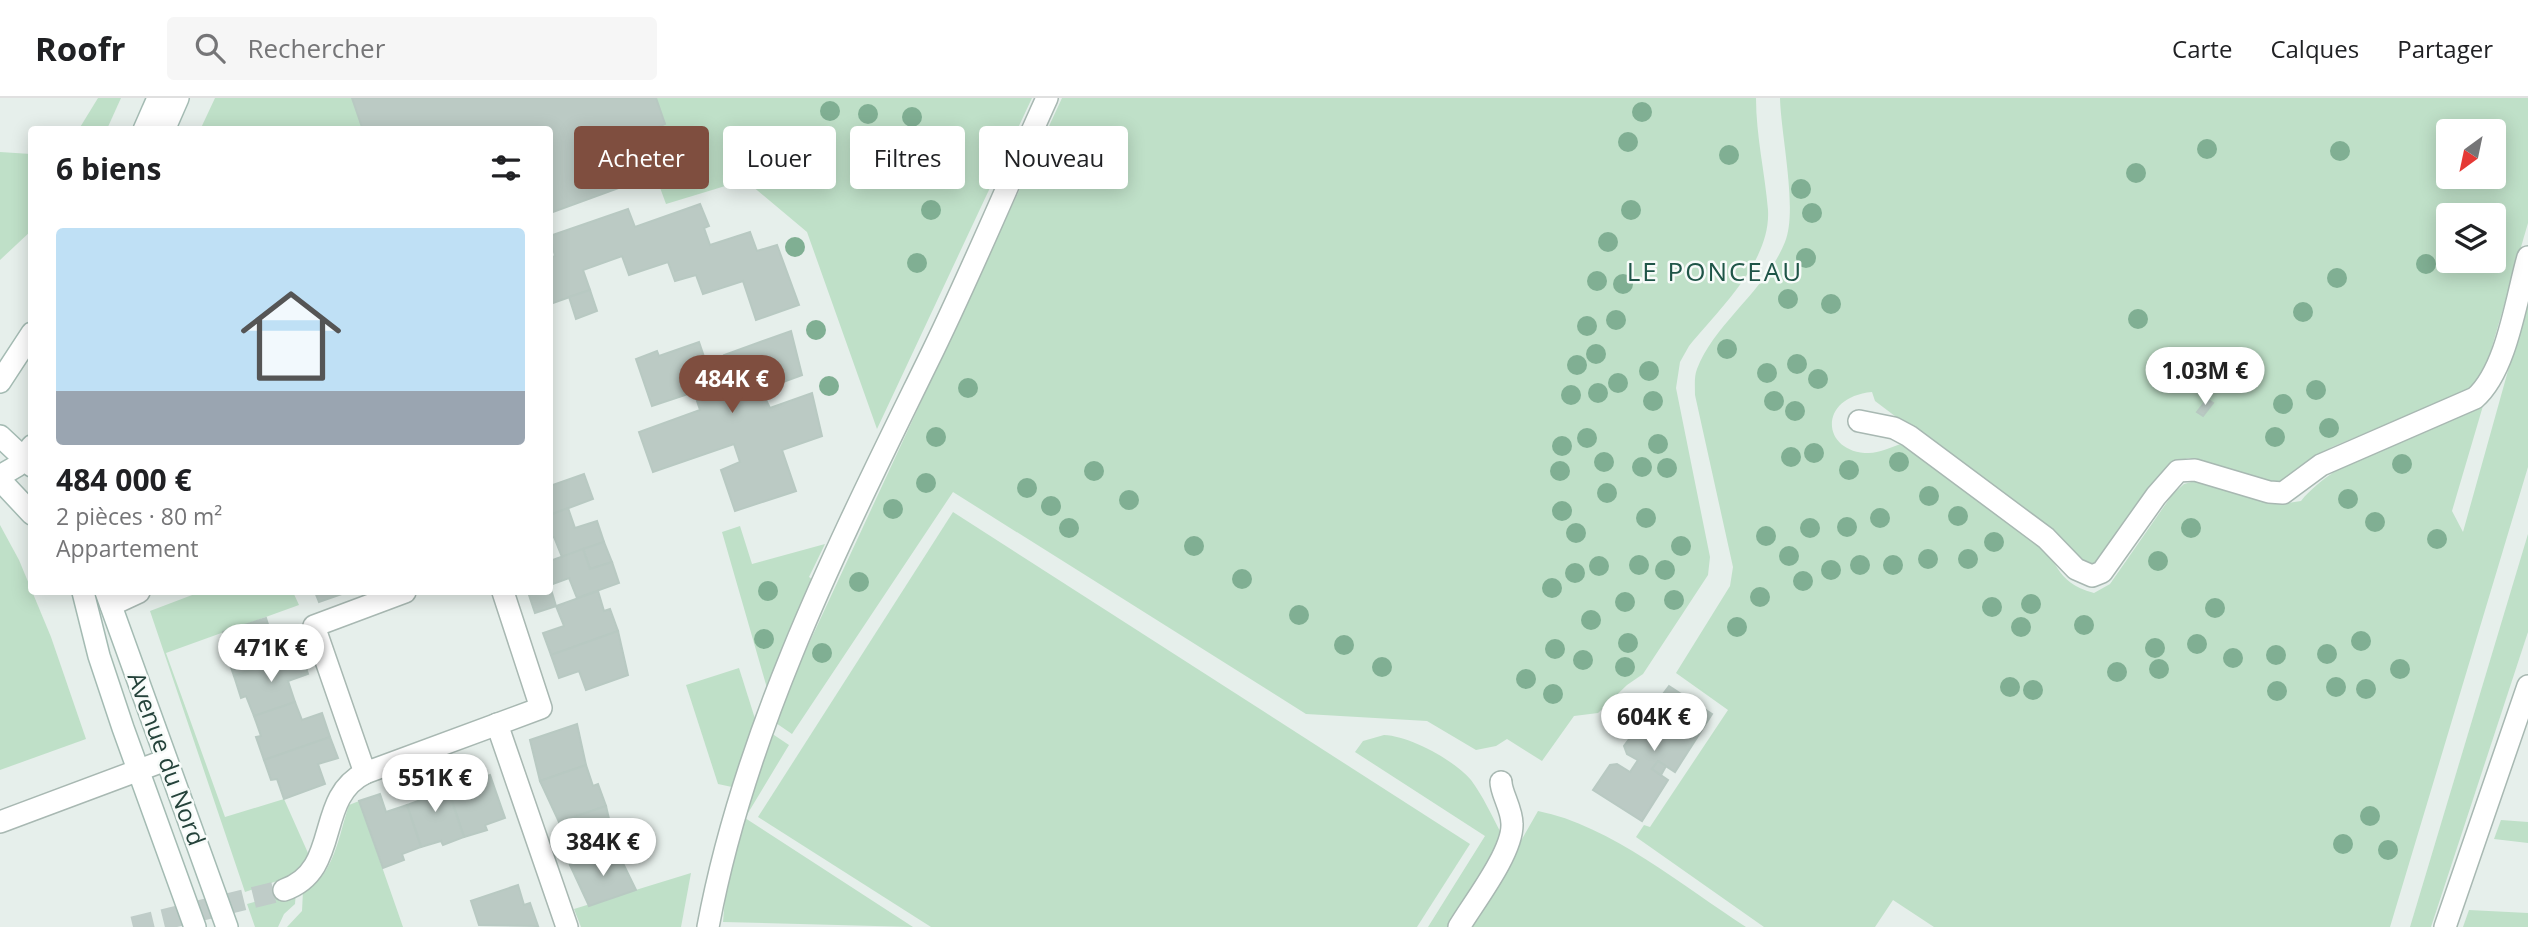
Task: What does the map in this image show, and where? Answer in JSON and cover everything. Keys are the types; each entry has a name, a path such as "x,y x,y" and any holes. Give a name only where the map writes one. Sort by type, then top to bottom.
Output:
{"street":[{"path":"146,126 158,98"},
{"path":"166,126 178,98"},
{"path":"708,927 719,867 764,723 856,506 929,360 1047,98"},
{"path":"1859,421 1894,428 1909,436 2046,538 2076,569 2092,576 2102,572 2156,496 2178,471 2195,470 2269,492 2283,493 2321,465 2475,398 2488,387 2500,360 2528,257"},
{"path":"0,382 28,339"},
{"path":"0,436 28,456"},
{"path":"28,458 0,478 28,510"},
{"name":"Avenue du Nord","path":"84,595 99,656 195,927"},
{"path":"365,773 314,626 397,595"},
{"path":"284,890 304,881 316,869 341,791 346,784 365,773 541,708 504,595"},
{"name":"Avenue du Nord","path":"108,598 227,927"},
{"path":"2445,927 2528,686"},
{"path":"497,724 566,927"},
{"path":"0,822 166,760"},
{"path":"1459,927 1506,849 1512,832 1509,800 1502,782"}],"green space":[{"path":"98,98 121,98 108,126 81,126"},
{"path":"215,98 352,98 362,126 202,126"},
{"path":"656,98 1032,98 1019,126 979,126 979,189 989,189 877,429 807,232 756,189 836,189 836,126 723,126 723,187 666,204 660,189 709,189 709,126 649,126"},
{"path":"1062,98 1756,98 1768,210 1767,229 1761,248 1741,284 1689,346 1680,362 1676,388 1710,557 1708,575 1643,674 1627,685 1598,713 1574,716 1542,761 1507,739 1496,746 1476,750 1427,721 1306,714 953,492 792,734 773,721 1020,189 1128,189 1128,126 1049,126"},
{"path":"1780,98 2528,98 2528,223 2487,364 2478,382 2461,393 2332,447 2278,485 2266,484 2189,458 2179,463 2153,489 2094,570 2066,551 2058,539 1875,401 1872,392 1854,396 1842,404 1834,413 1832,424 1834,435 1841,444 1853,451 1873,453 1901,444 2033,537 2042,545 2063,576 2080,588 2094,593 2110,584 2172,495 2184,484 2195,481 2281,504 2301,501 2317,485 2361,456 2485,399 2452,511 2463,532 2528,299 2528,467 2390,927 1934,927 1893,900 1875,927 1764,927 1636,837 1644,825 1650,827 1728,710 1676,673 1730,586 1733,567 1695,395 1695,378 1697,369 1715,337 1766,276 1785,242 1789,228 1789,192"},
{"path":"0,152 28,154 28,234 0,260"},
{"path":"953,512 1470,844 1417,927 931,927 758,817"},
{"path":"0,525 28,582 28,595 34,595 51,637 86,739 0,770"},
{"path":"740,526 752,564 825,544 809,577 815,581 769,695 722,532"},
{"path":"2528,534 2528,632 2431,927 2410,927"},
{"path":"192,595 294,595 299,605 166,653 225,817 284,799 308,853 309,861 300,873 245,892 150,611"},
{"path":"739,668 757,725 732,787 718,784 686,685"},
{"path":"768,731 789,745 745,818 913,927 723,922 726,886"},
{"path":"1384,735 1418,744 1443,757 1463,772 1471,780 1501,833 1499,843 1450,927 1428,927 1485,836 1355,752 1363,741"},
{"path":"359,801 403,927 287,927 302,911 303,891 313,885 329,866 349,805"},
{"path":"1538,811 1565,818 1619,843 1746,927 1472,927"},
{"path":"2501,820 2528,822 2528,843 2494,839"},
{"path":"691,873 681,927 581,927 574,909"},
{"path":"296,891 295,904 284,914 278,927 255,927 247,904"},
{"path":"2469,910 2528,913 2528,927 2463,927"}],"building":[{"path":"352,98 656,98 665,124 574,126 574,189 616,189 553,212 553,126 362,126"},
{"path":"700,204 709,226 704,228 710,245 750,232 757,251 777,245 799,305 756,320 743,281 703,294 696,275 675,281 668,262 629,275 622,256 583,270 590,290 553,303 553,235 628,209 635,227"},
{"path":"590,290 597,311 576,319 569,297"},
{"path":"791,331 802,375 761,390 770,408 812,393 822,436 782,450 796,491 735,511 721,470 740,462 734,444 653,472 639,432 700,410 694,392 652,406 636,359 657,351 659,356 699,342 713,383 731,377 724,355"},
{"path":"2207,399 2213,403 2203,416 2197,412"},
{"path":"584,474 593,499 553,514 553,485"},
{"path":"568,508 575,528 597,521 604,542 562,557 553,537 553,514"},
{"path":"604,542 612,562 590,569 583,549"},
{"path":"583,549 590,569 612,562 619,583 577,598 569,578 553,584 553,560"},
{"path":"598,591 604,611 610,609 618,631 551,655 543,633 564,626 556,606"},
{"path":"316,595 339,595 319,602"},
{"path":"529,595 553,595 556,606 535,613"},
{"path":"266,618 272,637 292,630 301,653 234,676 226,653 230,652 223,632"},
{"path":"618,631 628,675 586,690 579,671 559,678 551,655"},
{"path":"301,653 308,674 288,681 295,702 254,716 246,696 241,698 234,676"},
{"path":"1669,686 1712,714 1675,772 1658,761 1652,769 1668,780 1642,821 1593,790 1610,765 1617,764 1630,772 1638,760 1627,754 1624,746"},
{"path":"295,702 302,720 322,713 330,737 264,760 256,737 261,736 254,716"},
{"path":"577,724 586,765 540,781 530,740"},
{"path":"330,737 338,758 318,764 325,784 284,799 277,779 271,780 264,760"},
{"path":"1658,761 1666,766 1661,775 1652,769"},
{"path":"463,764 470,782 490,775 505,818 485,825 487,830 464,837 442,772"},
{"path":"586,765 593,786 598,784 606,806 559,822 540,781"},
{"path":"442,772 464,837 443,845 441,841 421,847 407,805 426,798 420,780"},
{"path":"380,794 386,812 407,805 421,847 402,854 404,860 383,868 359,801"},
{"path":"606,806 616,849 570,865 559,822"},
{"path":"616,849 636,890 589,906 570,865"},
{"path":"518,885 524,905 530,903 538,926 479,925 471,901"}],"tunnel":[{"path":"133,927 284,890"}],"district":[{"name":"LE PONCEAU","path":"1715,272"}]}
